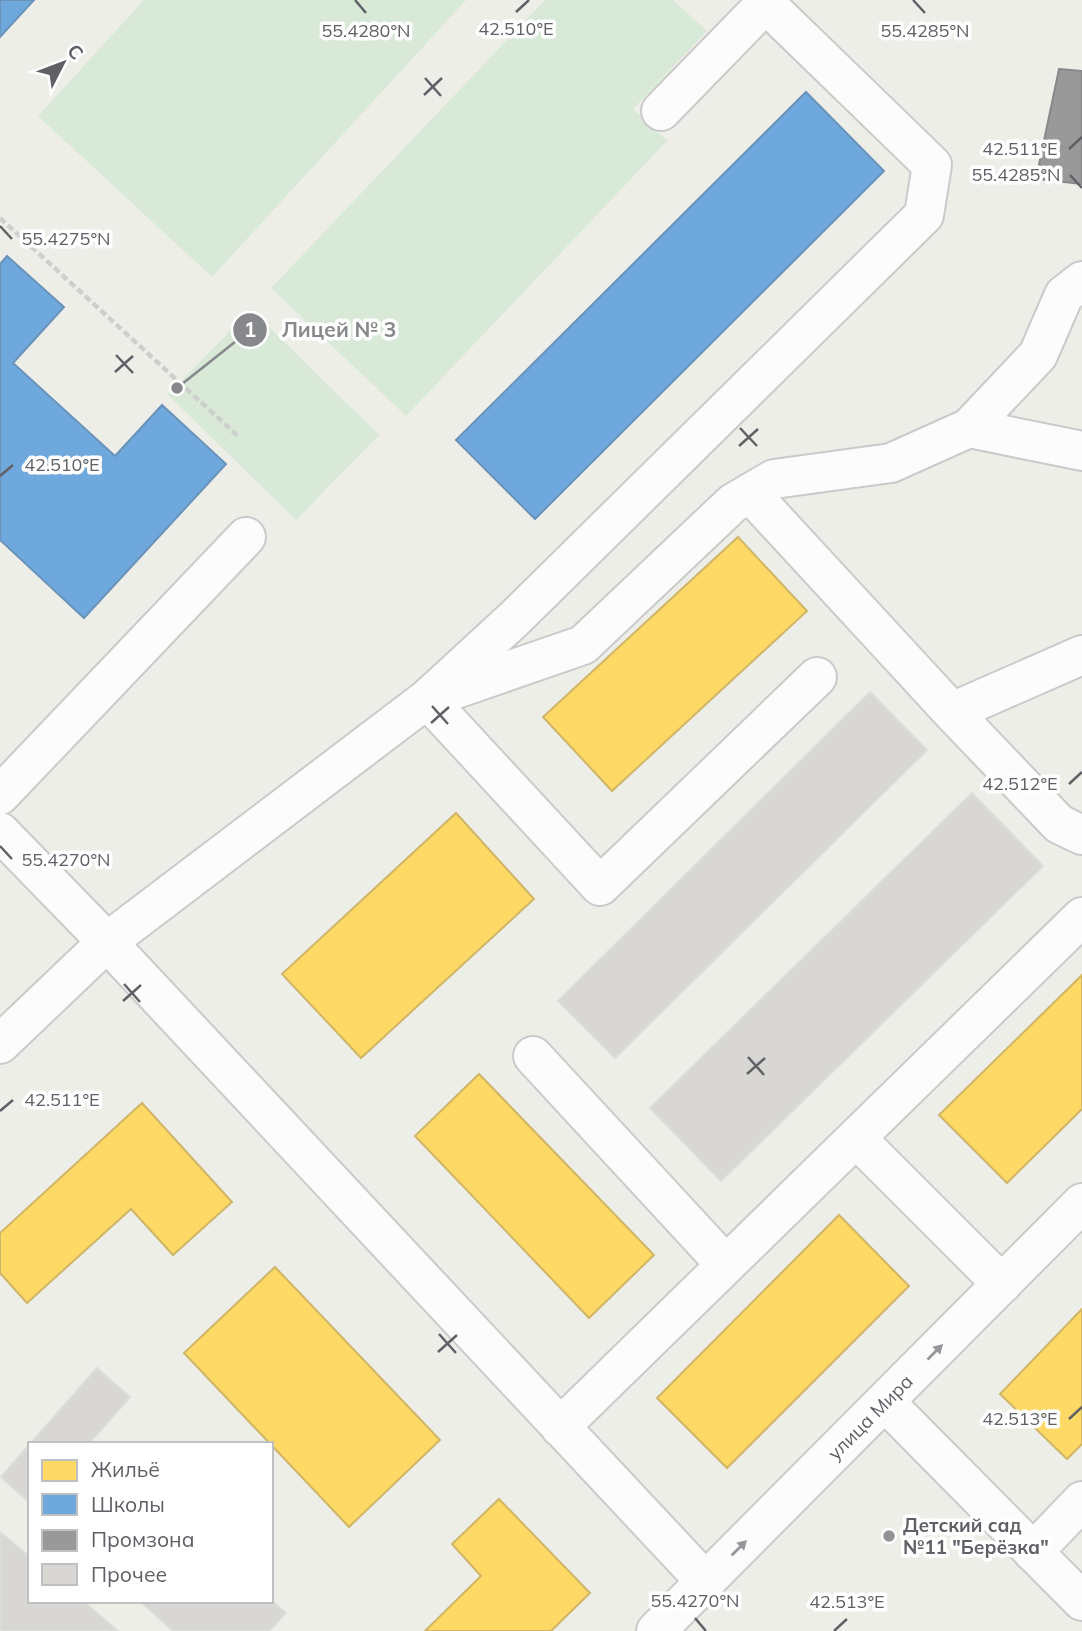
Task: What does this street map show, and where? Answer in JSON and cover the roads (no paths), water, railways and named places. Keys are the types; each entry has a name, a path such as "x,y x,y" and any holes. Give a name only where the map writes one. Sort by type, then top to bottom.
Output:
{"street":[{"path":"0,1044 107,942 426,699 514,619 923,215 932,165 767,2 662,111"},
{"path":"426,699 583,645 733,503 774,479 891,463 969,428 1038,355 1063,295 1082,281"},
{"path":"969,428 1082,451"},
{"path":"750,493 1059,824 1082,835"},
{"path":"0,795 246,537"},
{"path":"952,712 1082,655"},
{"path":"426,699 600,886 817,677"},
{"path":"0,832 107,942 705,1581"},
{"path":"561,1427 1082,917"},
{"path":"533,1056 726,1265"},
{"path":"856,1138 1002,1284"},
{"name":"улица Мира","path":"656,1631 1082,1203"},
{"path":"885,1402 1082,1601"},
{"path":"1032,1552 1082,1501"}],"place":[{"name":"Лицей № 3","path":"177,388"},
{"name":"Детский сад №11 \"Берёзка\"","path":"889,1536"}]}
